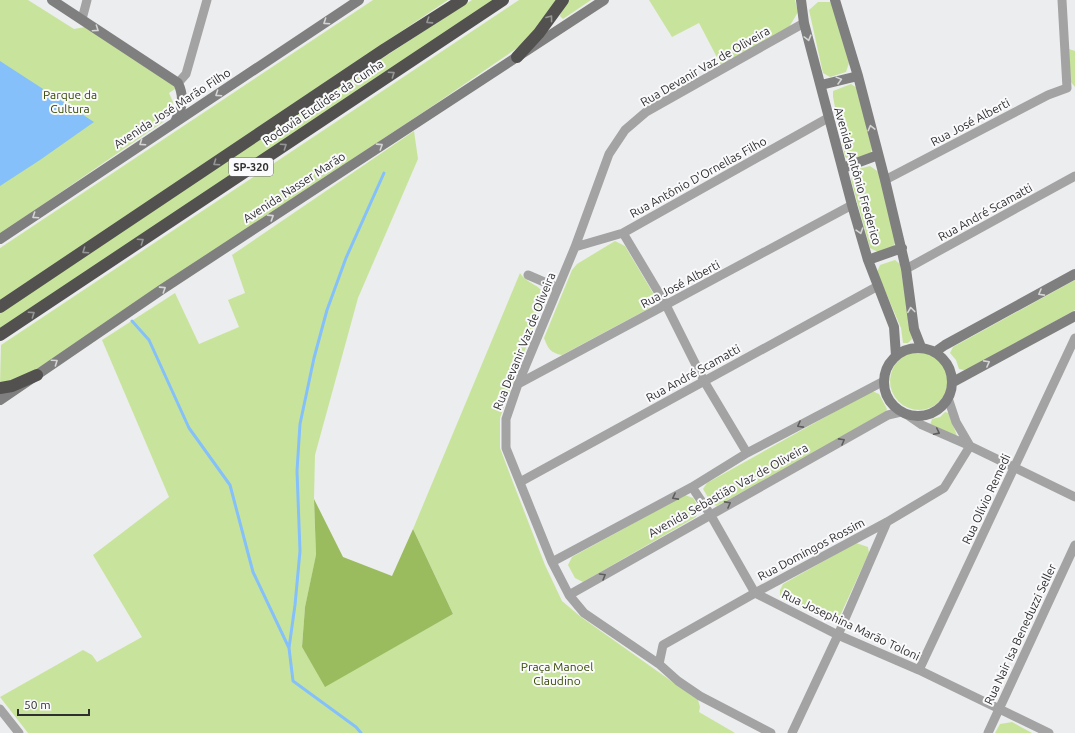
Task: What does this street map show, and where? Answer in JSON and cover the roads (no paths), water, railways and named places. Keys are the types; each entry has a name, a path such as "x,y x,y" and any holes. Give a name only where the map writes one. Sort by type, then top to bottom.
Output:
{"highway":[{"name":"Rodovia Euclides da Cunha","path":"0,307 378,54 462,0"},
{"name":"Rodovia Euclides da Cunha","path":"0,335 503,0"},
{"path":"517,57 538,33 563,0"},
{"path":"0,388 12,386 37,375"}],"street":[{"path":"52,0 178,83 182,95 182,108 175,122"},
{"path":"82,19 87,0"},
{"path":"178,83 186,74 207,0"},
{"name":"Avenida José Marão Filho","path":"0,239 359,0"},
{"name":"Avenida Nasser Marão","path":"0,400 155,294 604,0"},
{"name":"Avenida Antônio Frederico","path":"802,0 804,24 852,205 868,260 894,327 896,356"},
{"name":"Avenida Antônio Frederico","path":"835,0 858,76 902,248 914,329 921,347"},
{"path":"1062,0 1071,89"},
{"name":"Rua Devanir Vaz de Oliveira","path":"771,733 700,696 678,681 659,664 584,613 569,595 552,562 506,448 506,419 518,384 575,247 609,154 625,130 646,112 804,24"},
{"path":"821,86 858,76"},
{"name":"Rua José Alberti","path":"885,180 1048,95 1071,89"},
{"name":"Rua Antônio D'Ornellas Filho","path":"575,247 623,232 828,118"},
{"path":"843,168 878,155"},
{"name":"Rua André Scamatti","path":"906,269 1075,176"},
{"name":"Rua José Alberti","path":"518,384 852,205"},
{"path":"623,232 666,305 704,381 747,453"},
{"path":"868,260 902,248"},
{"path":"935,352 945,345 1075,274"},
{"path":"528,275 558,288"},
{"name":"Rua André Scamatti","path":"520,482 878,286"},
{"path":"953,382 1075,316"},
{"name":"Rua Olívio Remedi","path":"919,670 1075,338"},
{"path":"904,413 918,416 930,414 941,408 948,398 953,382 951,370 945,360 935,352 921,347 903,351 896,356 885,372 884,381 886,394 889,399 904,413 922,425 1075,496"},
{"name":"Avenida Sebastião Vaz de Oliveira","path":"552,562 692,487 747,453 884,381"},
{"path":"948,398 956,422 970,446"},
{"name":"Avenida Sebastião Vaz de Oliveira","path":"569,595 710,514 888,415 904,413"},
{"name":"Rua Domingos Rossim","path":"659,664 663,645 755,593 887,522 944,488 970,446"},
{"path":"692,487 710,514 755,593"},
{"path":"792,733 838,635 887,522"},
{"name":"Rua Nair Isa Beneduzzi Seller","path":"988,733 1075,545"},
{"name":"Rua Josephina Marão Toloni","path":"755,593 838,635 919,670 998,710 1049,733"},
{"path":"0,709 19,733"}],"water":[{"path":"0,61 94,122 0,186"}],"waterway":[{"path":"289,648 300,551 297,471 300,424 314,358 327,310 346,258 384,173"},
{"path":"132,321 149,340 189,428 230,485 253,572 289,648 293,681 356,727 361,733"}],"park label":[{"name":"Parque da Cultura","path":"70,101"},
{"name":"Praça Manoel Claudino","path":"557,673"}]}
